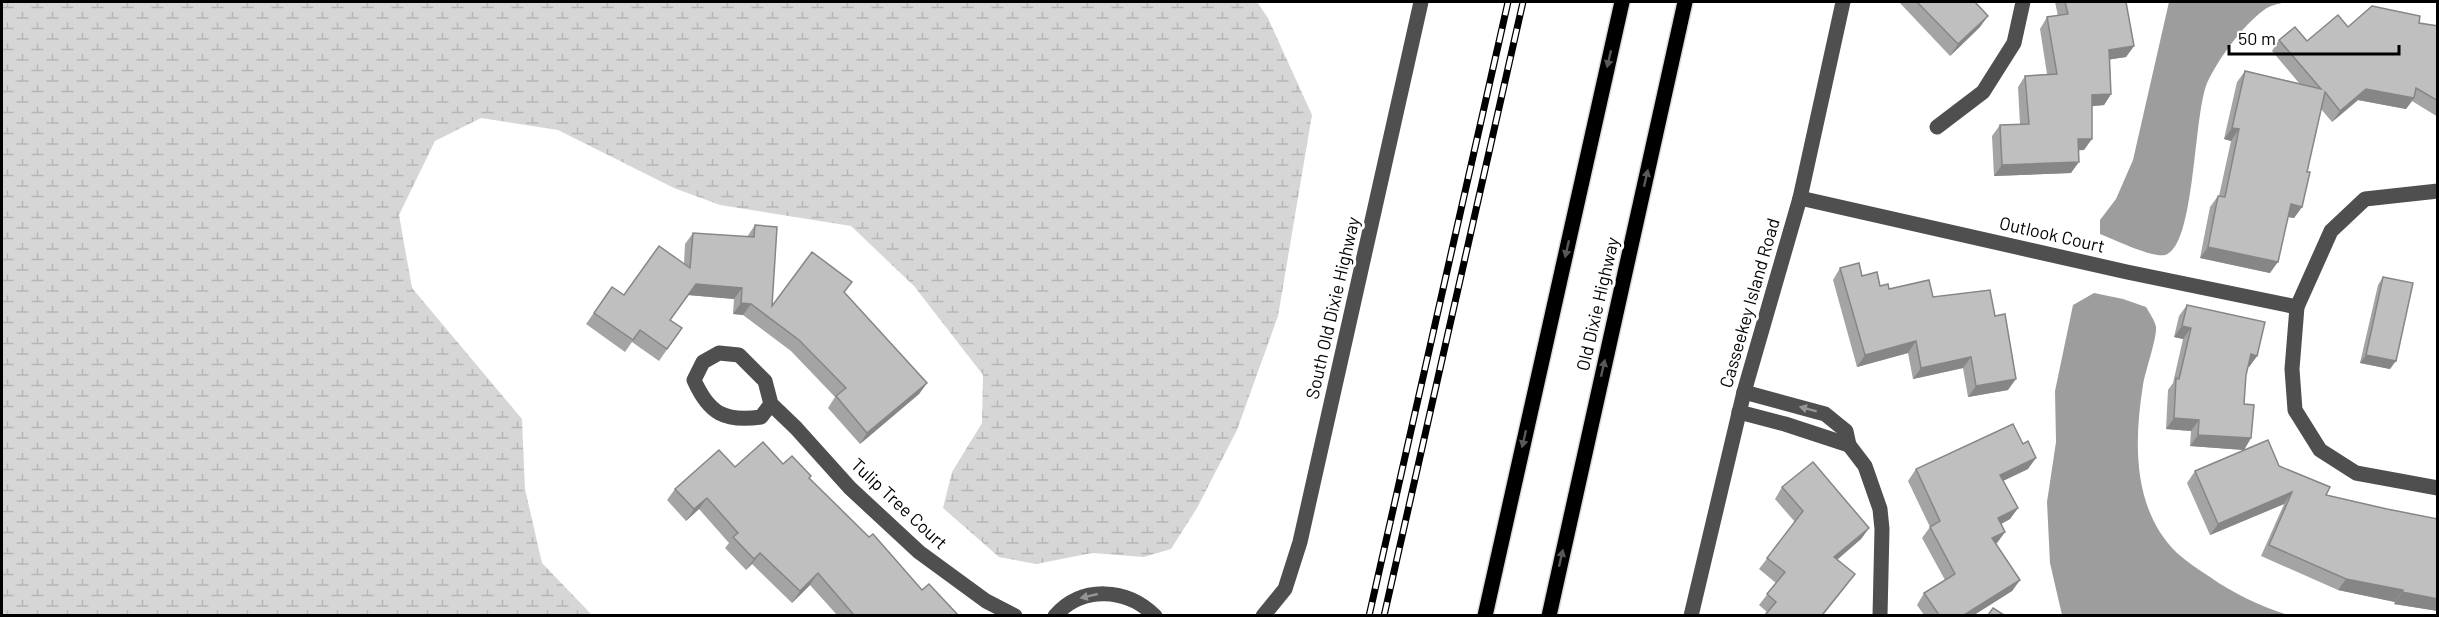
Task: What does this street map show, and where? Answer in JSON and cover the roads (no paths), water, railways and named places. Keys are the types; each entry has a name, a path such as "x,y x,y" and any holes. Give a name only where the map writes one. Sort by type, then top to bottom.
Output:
{"main road":[{"path":"1485,615 1622,2"},
{"name":"Old Dixie Highway","path":"1548,615 1685,2"}],"street":[{"name":"South Old Dixie Highway","path":"1263,615 1285,589 1300,542 1421,2"},
{"name":"Casseekey Island Road","path":"1691,615 1744,392 1800,198 1843,2"},
{"path":"1937,127 1983,92 2014,43 2023,2"},
{"path":"2438,191 2365,199 2331,231 2297,307 2292,369 2295,410 2320,450 2356,473 2438,488"},
{"name":"Outlook Court","path":"1800,198 2127,272 2297,307"},
{"name":"Tulip Tree Court","path":"771,404 761,417 742,420 721,415 703,399 694,380 703,362 719,353 738,355 765,381 771,404 850,488 919,552 986,601 1015,615"},
{"path":"1744,392 1825,414 1846,431 1849,445 1865,466 1880,509 1882,528 1880,615"},
{"path":"1739,412 1849,445"},
{"path":"1055,615 1063,607 1083,596 1107,593 1129,597 1155,615"}],"railway":[{"path":"1369,616 1508,2"},
{"path":"1384,616 1523,2"}]}
